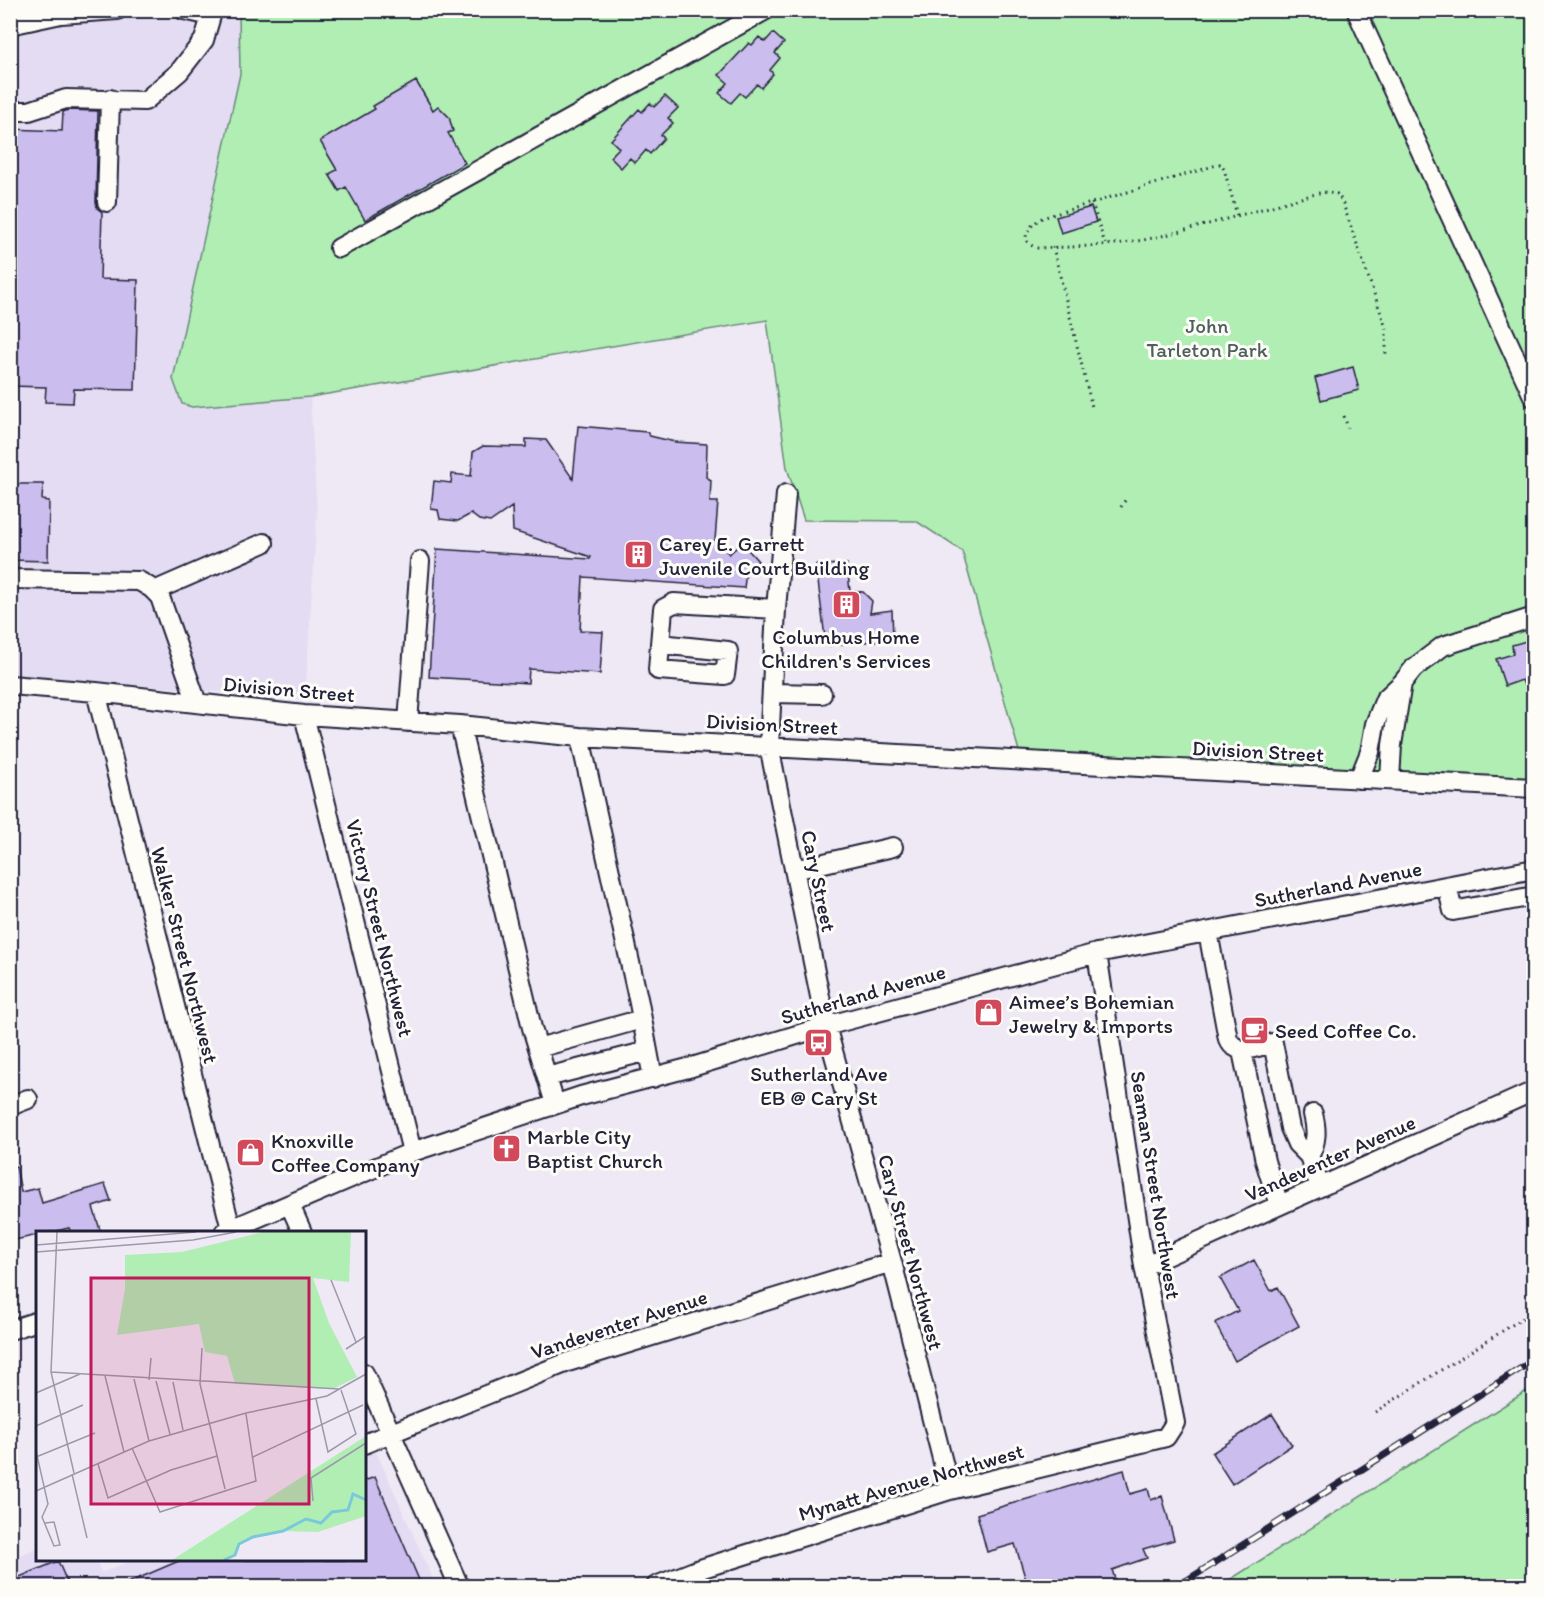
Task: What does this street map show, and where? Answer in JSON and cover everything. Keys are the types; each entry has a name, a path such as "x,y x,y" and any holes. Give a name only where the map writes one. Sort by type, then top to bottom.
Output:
{"street":[{"path":"10,25 61,12 117,10"},
{"path":"10,111 29,111 66,99 145,100 179,72 204,40 211,13 184,10"},
{"path":"339,248 766,10"},
{"path":"1356,10 1533,399"},
{"path":"107,202 110,99"},
{"name":"Cary Street","path":"786,494 776,609 769,746 826,1026"},
{"path":"154,591 264,543"},
{"path":"408,722 420,561"},
{"path":"10,579 139,581 160,597 197,703"},
{"path":"660,644 663,609 674,603 776,609"},
{"path":"1359,779 1370,752 1375,724 1385,699 1414,668 1443,646 1533,617"},
{"path":"1390,780 1393,736 1402,683"},
{"name":"Division Street","path":"10,685 304,715 460,725 579,737 1533,788"},
{"name":"Walker Street Northwest","path":"96,692 228,1231"},
{"path":"772,693 822,694"},
{"name":"Victory Street Northwest","path":"304,715 412,1152"},
{"path":"460,725 538,1048 555,1104"},
{"path":"579,737 653,1078"},
{"path":"794,870 893,847"},
{"name":"Sutherland Avenue","path":"228,1231 412,1152 555,1104 653,1078 826,1026 1097,953 1533,869"},
{"path":"1447,886 1453,911 1533,896"},
{"path":"1208,932 1228,1039 1232,1045 1242,1051 1273,1043 1290,1128 1297,1144 1309,1156 1320,1187"},
{"name":"Seaman Street Northwest","path":"1097,953 1144,1266 1175,1423"},
{"path":"538,1048 642,1019"},
{"name":"Cary Street Northwest","path":"826,1026 892,1262 950,1490"},
{"path":"601,1030 610,1061"},
{"path":"547,1077 648,1051"},
{"path":"1242,1051 1265,1161 1280,1205"},
{"name":"Vandeventer Avenue","path":"1144,1266 1533,1091"},
{"path":"10,1106 28,1099"},
{"path":"1309,1156 1316,1139 1313,1114"},
{"path":"290,1205 301,1231"},
{"name":"Vandeventer Avenue","path":"366,1443 568,1362 892,1262"},
{"path":"10,1330 36,1322"},
{"path":"366,1377 459,1587"},
{"name":"Mynatt Avenue Northwest","path":"656,1587 697,1570 950,1490 1166,1437 1175,1423"}],"path":[{"path":"1237,215 1224,169 1220,164 1042,218 1028,229 1027,241 1031,246 1038,248 1105,244 1151,238 1237,215 1323,192 1336,194 1342,201 1386,328 1386,358"},
{"path":"1092,203 1105,244"},
{"path":"1053,247 1092,407"},
{"path":"1344,416 1347,428"},
{"path":"1121,507 1127,497"},
{"path":"1375,1412 1533,1311"}],"shaded area":[{"path":"10,11 239,11 240,74 192,407 310,397 317,513 305,699 11,674"},
{"path":"375,1449 436,1586 11,1586 10,1560 36,1548 36,1561 96,1561 101,1573 130,1561 366,1561 366,1454"}],"green space":[{"name":"John Tarleton Park","path":"239,11 1533,11 1533,780 1019,751 962,551 916,521 804,520 787,468 767,320 310,397 192,407 182,404 173,379 240,74"},
{"path":"1533,1387 1533,1586 1220,1586"}],"building":[{"path":"773,33 784,43 775,53 780,58 770,70 773,74 761,88 757,84 745,97 740,93 731,103 719,93 728,83 719,75 749,43 752,45 759,37 765,42"},
{"path":"416,81 433,110 438,106 449,117 453,131 448,133 465,163 365,220 346,187 339,191 329,174 337,170 320,141 375,109 373,106"},
{"path":"665,96 678,108 668,118 673,123 661,135 664,138 650,154 646,150 635,163 630,158 621,168 610,157 619,148 611,140 639,109 642,112 650,103 654,107"},
{"path":"68,110 98,111 96,202 97,208 102,212 100,279 138,280 135,390 74,389 73,403 45,402 46,387 10,386 10,129 62,131 63,112"},
{"path":"1091,207 1096,222 1061,233 1056,217"},
{"path":"1353,367 1359,390 1321,400 1315,378"},
{"name":"Carey E. Garrett Juvenile Court Building","path":"578,426 647,432 650,436 675,442 707,444 706,477 711,480 710,502 718,502 715,540 729,554 742,543 758,561 746,572 744,588 583,577 580,631 603,632 600,674 529,669 528,683 429,677 437,549 590,559 591,557 513,531 512,507 490,522 479,520 471,514 458,521 440,519 438,510 431,509 434,481 451,483 452,474 471,476 473,452 483,446 526,447 526,439 546,440 573,479"},
{"path":"10,484 43,484 42,500 49,501 48,561 10,560"},
{"name":"Columbus Home Children's Services","path":"847,564 850,591 863,592 872,601 870,613 892,610 893,639 826,646 816,565"},
{"path":"1533,639 1533,681 1524,685 1522,680 1505,686 1496,659 1513,654 1512,645"},
{"path":"16,1166 21,1192 38,1188 42,1203 105,1184 111,1201 93,1207 100,1231 70,1231 69,1228 56,1231 36,1231 36,1235 10,1241 10,1167"},
{"path":"1254,1260 1271,1291 1278,1287 1299,1326 1235,1361 1215,1323 1238,1311 1220,1278"},
{"path":"1272,1414 1292,1445 1232,1484 1212,1453"},
{"path":"1124,1470 1130,1494 1148,1489 1151,1500 1162,1496 1174,1540 1143,1549 1147,1558 1112,1570 1116,1582 1109,1587 1028,1587 1015,1544 987,1552 977,1514"},
{"path":"375,1477 422,1587 118,1587 179,1561 366,1561 366,1480"},
{"path":"58,1561 69,1587 10,1587 10,1581"}],"railway":[{"path":"1178,1586 1534,1360"}],"place":[{"name":"Carey E. Garrett Juvenile Court Building","path":"638,555"},
{"name":"Columbus Home Children's Services","path":"846,605"},
{"name":"Aimee’s Bohemian Jewelry & Imports","path":"988,1013"},
{"name":"Seed Coffee Co.","path":"1254,1030"},
{"name":"Sutherland Ave EB @ Cary St","path":"819,1042"},
{"name":"Marble City Baptist Church","path":"506,1148"},
{"name":"Knoxville Coffee Company","path":"250,1152"}]}
